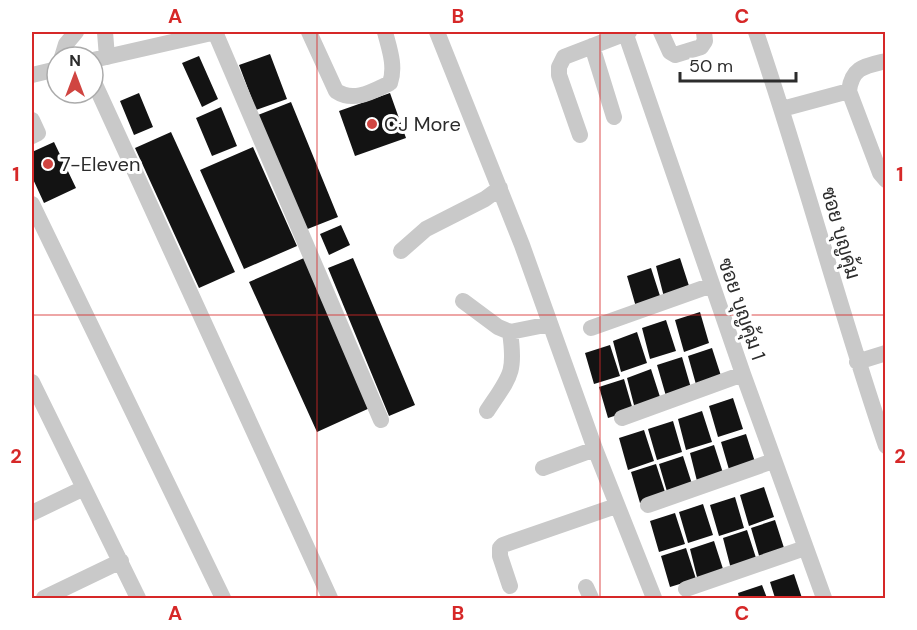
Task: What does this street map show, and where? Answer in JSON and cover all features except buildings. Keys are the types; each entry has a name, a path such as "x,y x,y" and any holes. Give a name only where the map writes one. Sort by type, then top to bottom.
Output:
{"street":[{"path":"66,45 75,32"},
{"path":"105,58 216,32 381,420"},
{"path":"309,32 336,91 343,96 354,97 370,93 390,83 393,74 392,63 385,32"},
{"path":"437,32 500,188 616,506 654,598"},
{"path":"580,135 559,75 559,67 564,57 626,32"},
{"name":"ซอย บุญคุ้ม 1","path":"626,32 773,461 824,598"},
{"path":"660,32 670,52 675,55 700,47 705,42 704,32"},
{"name":"ซอย บุญคุ้ม","path":"756,32 782,109 857,362 885,446"},
{"path":"592,46 614,117"},
{"path":"885,61 860,69 850,81 849,91 880,173 885,180"},
{"path":"782,109 849,91"},
{"path":"104,105 330,598"},
{"path":"32,120 38,133 32,136"},
{"path":"401,251 426,229 485,199 500,188"},
{"path":"32,204 223,598"},
{"path":"591,328 712,285"},
{"path":"463,301 498,327 510,332 550,324"},
{"path":"487,411 512,371 514,358 510,332"},
{"path":"857,362 885,353"},
{"path":"622,418 743,374"},
{"path":"32,382 138,598"},
{"path":"543,468 595,449"},
{"path":"648,505 773,461"},
{"path":"32,513 84,488"},
{"path":"510,586 500,556 500,548 503,545 616,506"},
{"path":"686,589 805,548"},
{"path":"44,598 121,561"}],"place":[{"name":"CJ More","path":"372,124"},
{"name":"7-Eleven","path":"48,164"}]}
